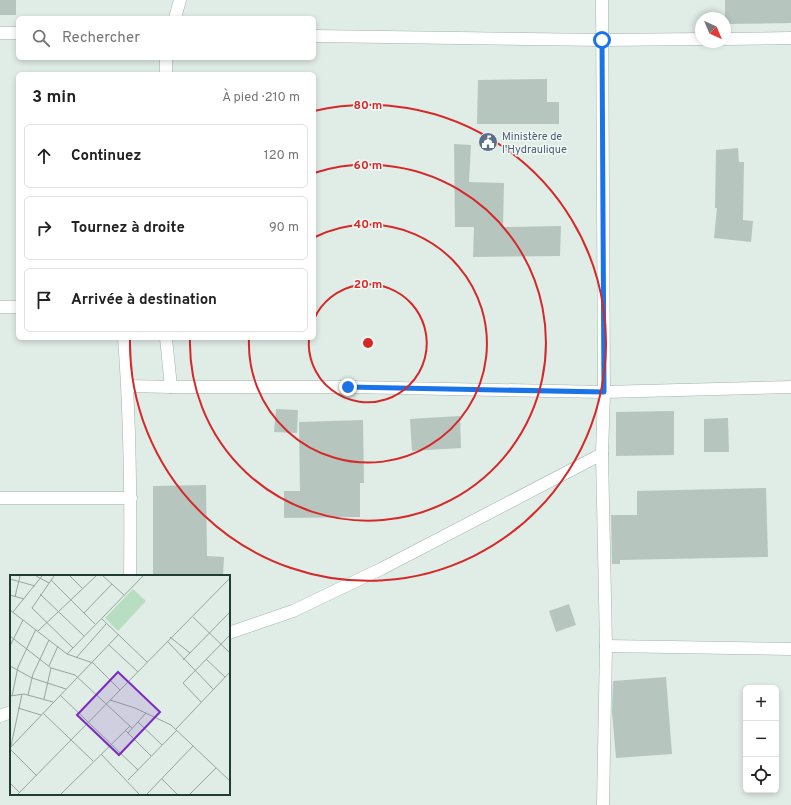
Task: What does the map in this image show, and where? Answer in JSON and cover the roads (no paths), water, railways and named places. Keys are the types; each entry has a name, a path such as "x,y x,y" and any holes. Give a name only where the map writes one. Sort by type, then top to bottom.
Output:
{"street":[{"path":"176,16 180,0"},
{"path":"602,0 604,392 602,454 606,646 603,805"},
{"path":"0,33 16,33"},
{"path":"316,36 602,40 695,39"},
{"path":"731,39 791,38"},
{"path":"166,60 166,72"},
{"path":"0,307 16,307"},
{"path":"124,340 128,386 131,498 130,575"},
{"path":"166,340 171,387"},
{"path":"128,386 348,387 604,392 791,388"},
{"path":"230,633 293,611 381,569 602,454"},
{"path":"0,498 131,498"},
{"path":"606,646 791,649"},
{"path":"0,716 10,712"}],"place":[{"name":"Ministère de l'Hydraulique","path":"488,142"}]}
